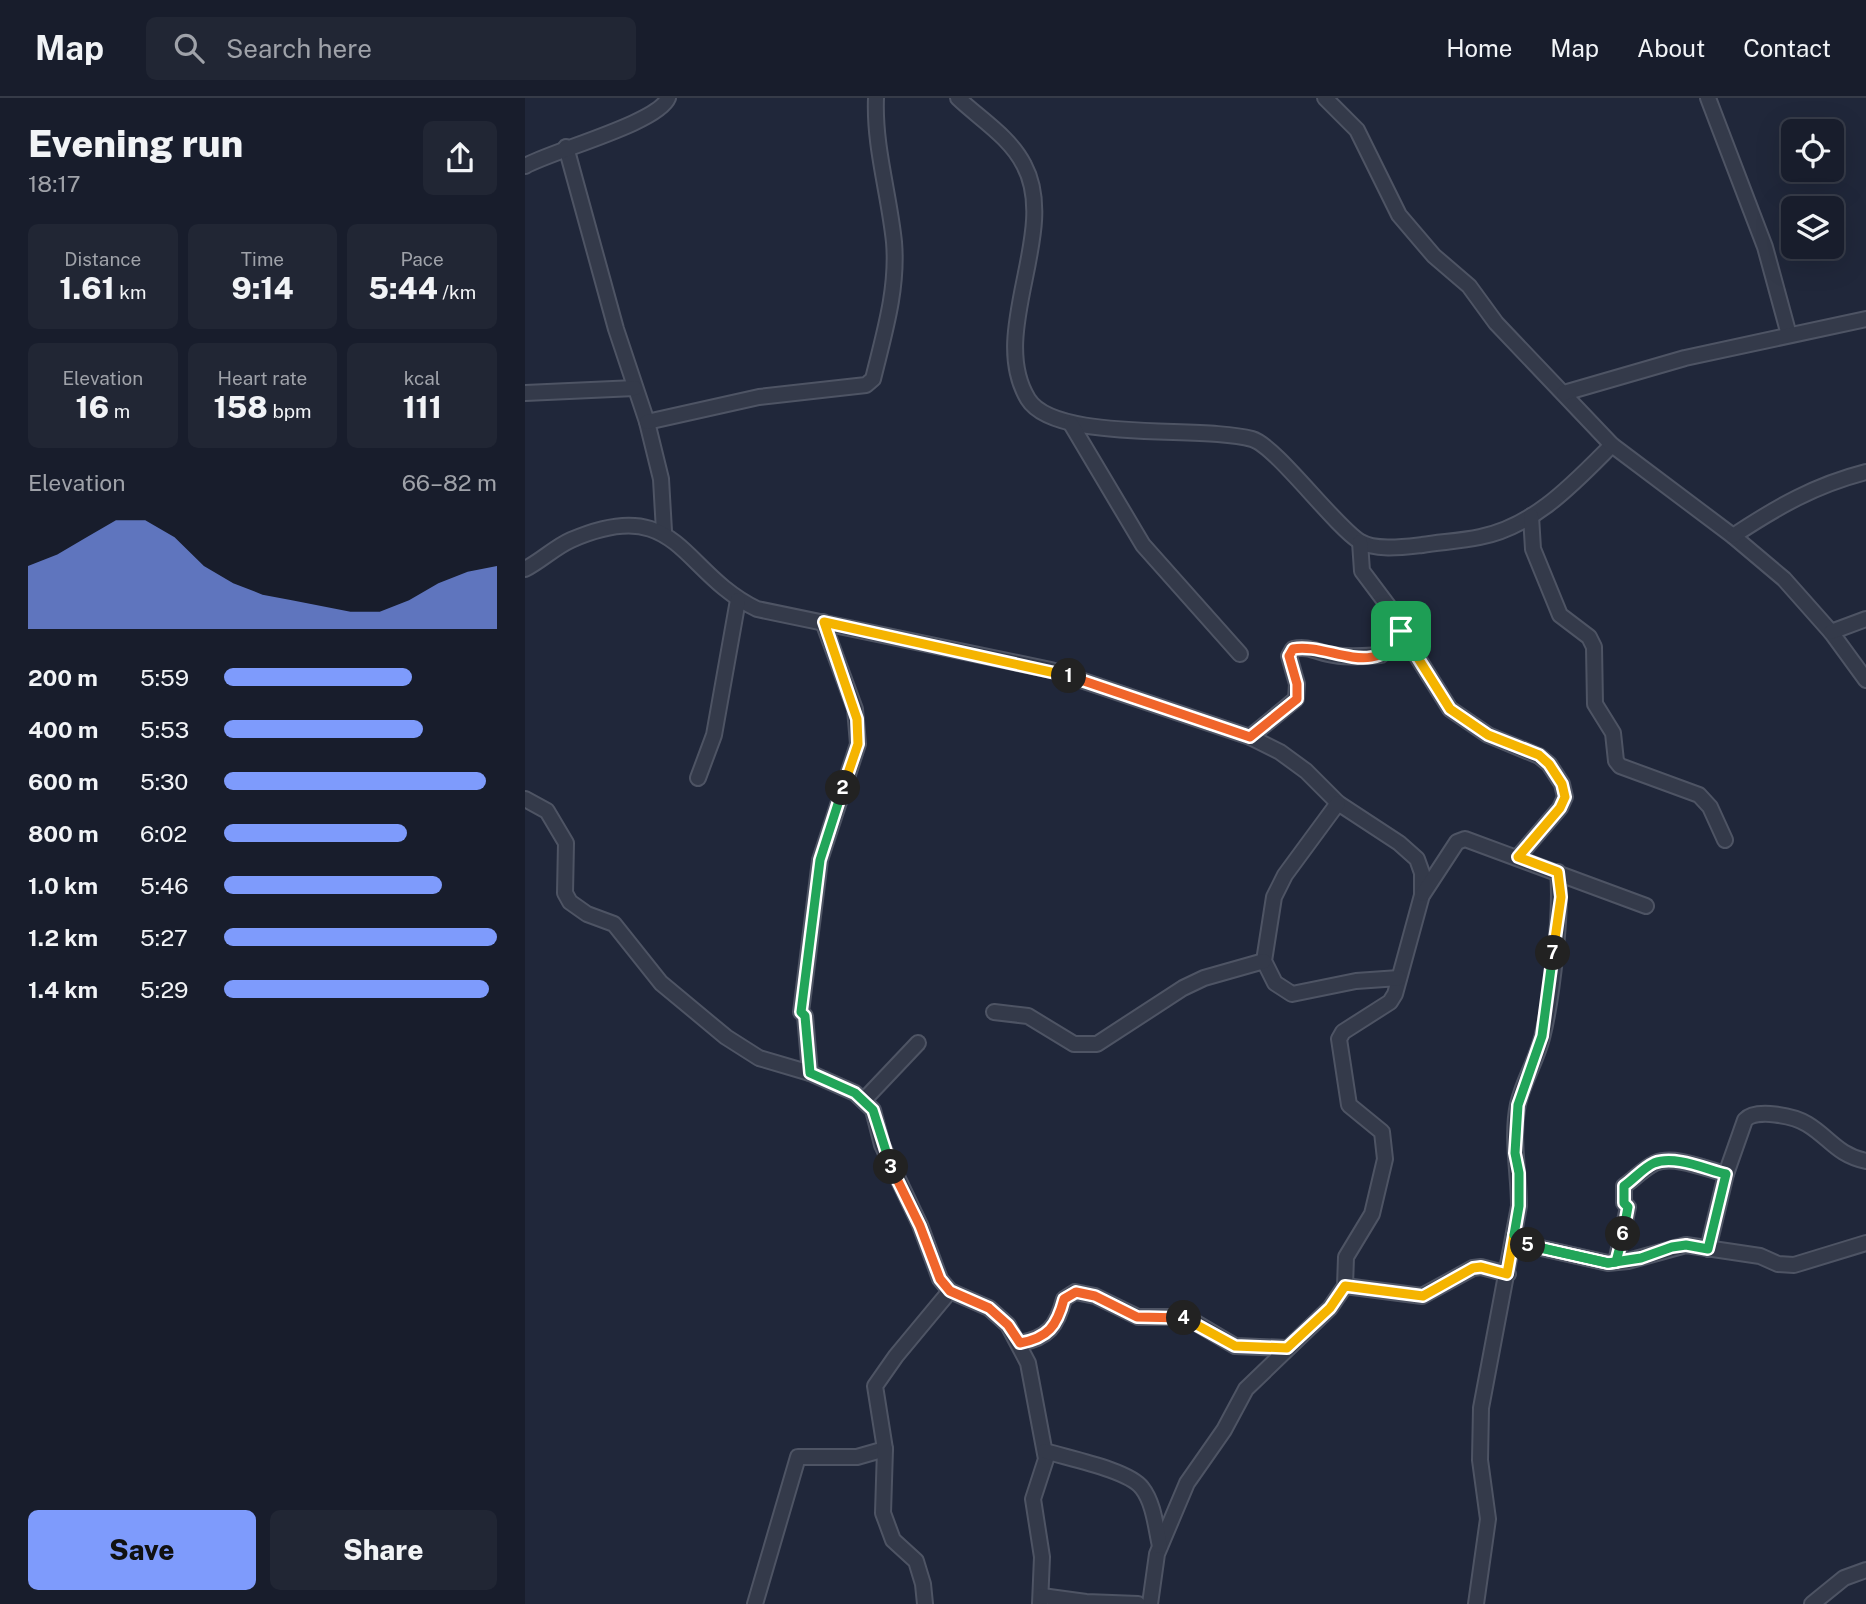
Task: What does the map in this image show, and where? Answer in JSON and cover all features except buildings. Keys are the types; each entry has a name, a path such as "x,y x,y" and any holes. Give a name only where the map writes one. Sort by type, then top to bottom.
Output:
{"street":[{"path":"529,161 648,117 665,104 668,98"},
{"path":"647,422 759,397 866,385 873,379 893,298 894,243 879,154 876,98"},
{"path":"958,98 997,132 1019,156 1029,175 1033,194 1033,233 1020,297 1018,374 1030,402 1070,424 1104,429 1216,432 1256,439 1360,542 1409,546 1461,540 1508,528 1559,497 1612,445"},
{"path":"1325,98 1357,130 1399,215 1434,256 1469,286 1496,323 1612,445 1733,536 1784,579 1831,632 1866,680"},
{"path":"1709,98 1765,247 1789,335"},
{"path":"566,147 647,422 661,479 664,531"},
{"path":"1564,393 1685,358 1866,319"},
{"path":"525,393 635,388"},
{"path":"1070,424 1143,545 1240,654"},
{"path":"1733,536 1774,509 1828,482 1866,472"},
{"path":"1531,516 1533,549 1560,615 1588,637 1594,647 1595,704 1613,733 1616,761 1621,766 1699,794 1710,807 1725,840"},
{"path":"525,569 569,540 614,528 641,525 664,531 738,600 757,609 1051,670 1250,737 1306,771 1338,803 1399,843 1417,859 1422,873 1422,895 1390,1002 1343,1032 1339,1039 1349,1105 1382,1132 1385,1149 1372,1214 1346,1257 1345,1286 1330,1308 1243,1393 1224,1430 1187,1483 1160,1546 1150,1604"},
{"path":"1360,542 1361,570 1369,584 1399,619 1401,631 1450,709 1488,735 1539,755 1549,764 1562,784 1565,797 1560,808 1518,857"},
{"path":"698,778 714,735 738,600"},
{"path":"1831,632 1866,619"},
{"path":"810,1073 805,1016 801,1012 820,860 858,744 855,709 824,622"},
{"path":"1250,737 1297,699 1297,684 1289,656 1293,649 1304,647 1329,654 1358,657 1381,655 1394,643 1401,631"},
{"path":"525,799 547,811 566,843 565,892 570,902 587,914 614,924 661,983 726,1037 759,1058 810,1073 864,1100 873,1110 882,1145 920,1226 932,1264 950,1291 989,1308 1008,1325 1020,1343 1039,1410 1045,1451 1044,1473 1033,1499 1042,1557 1041,1600 1138,1604"},
{"path":"1338,803 1277,885 1264,961 1275,983 1292,994 1356,981 1399,978"},
{"path":"1422,895 1457,842 1465,839 1646,906"},
{"path":"1476,1604 1487,1519 1481,1460 1481,1408 1519,1206 1519,1173 1515,1153 1518,1105 1542,1036 1561,897 1558,872"},
{"path":"994,1012 1028,1016 1074,1044 1097,1044 1204,978 1264,961"},
{"path":"864,1100 919,1043"},
{"path":"1708,1249 1726,1174 1745,1121 1759,1113 1803,1122 1833,1148 1866,1161"},
{"path":"1616,1262 1628,1214 1624,1186 1635,1181 1644,1169 1661,1161 1674,1161 1726,1174"},
{"path":"1514,1235 1528,1245 1616,1262 1686,1245 1760,1256 1778,1264 1794,1265 1866,1243"},
{"path":"1345,1286 1423,1296 1473,1268 1481,1267 1507,1274"},
{"path":"925,1604 923,1584 916,1561 893,1539 883,1513 885,1449 875,1387 896,1356 950,1291"},
{"path":"1020,1343 1042,1339 1050,1332 1064,1299 1076,1292 1095,1296 1137,1317 1186,1318 1235,1346 1287,1348"},
{"path":"755,1604 798,1457 857,1457 885,1449"},
{"path":"1045,1451 1107,1470 1141,1486 1148,1498 1160,1546"},
{"path":"1812,1604 1837,1582 1866,1570"}],"route":[{"path":"1401,631 1394,643 1381,655 1358,657 1329,654 1304,647 1293,649 1289,656 1297,684 1297,699 1250,737 1051,670 824,622 855,709 858,744 820,860 801,1012 805,1016 810,1073 855,1093 873,1110 893,1174 920,1226 932,1264 940,1279 950,1291 967,1301 989,1308 1008,1325 1020,1343 1042,1339 1050,1332 1064,1299 1076,1292 1095,1296 1137,1317 1186,1318 1235,1346 1287,1348 1330,1308 1345,1286 1408,1291 1423,1296 1473,1268 1481,1267 1507,1274 1514,1235 1528,1245 1608,1263 1628,1261 1686,1245 1708,1249 1726,1174 1674,1161 1655,1163 1644,1169 1635,1181 1624,1186 1624,1203 1628,1207 1628,1214 1616,1262 1608,1263 1544,1247 1528,1245 1514,1235 1519,1206 1519,1173 1515,1153 1518,1105 1542,1036 1556,918 1561,897 1558,872 1518,857 1542,832 1563,804 1565,791 1549,764 1539,755 1488,735 1450,709 1401,631"}]}
